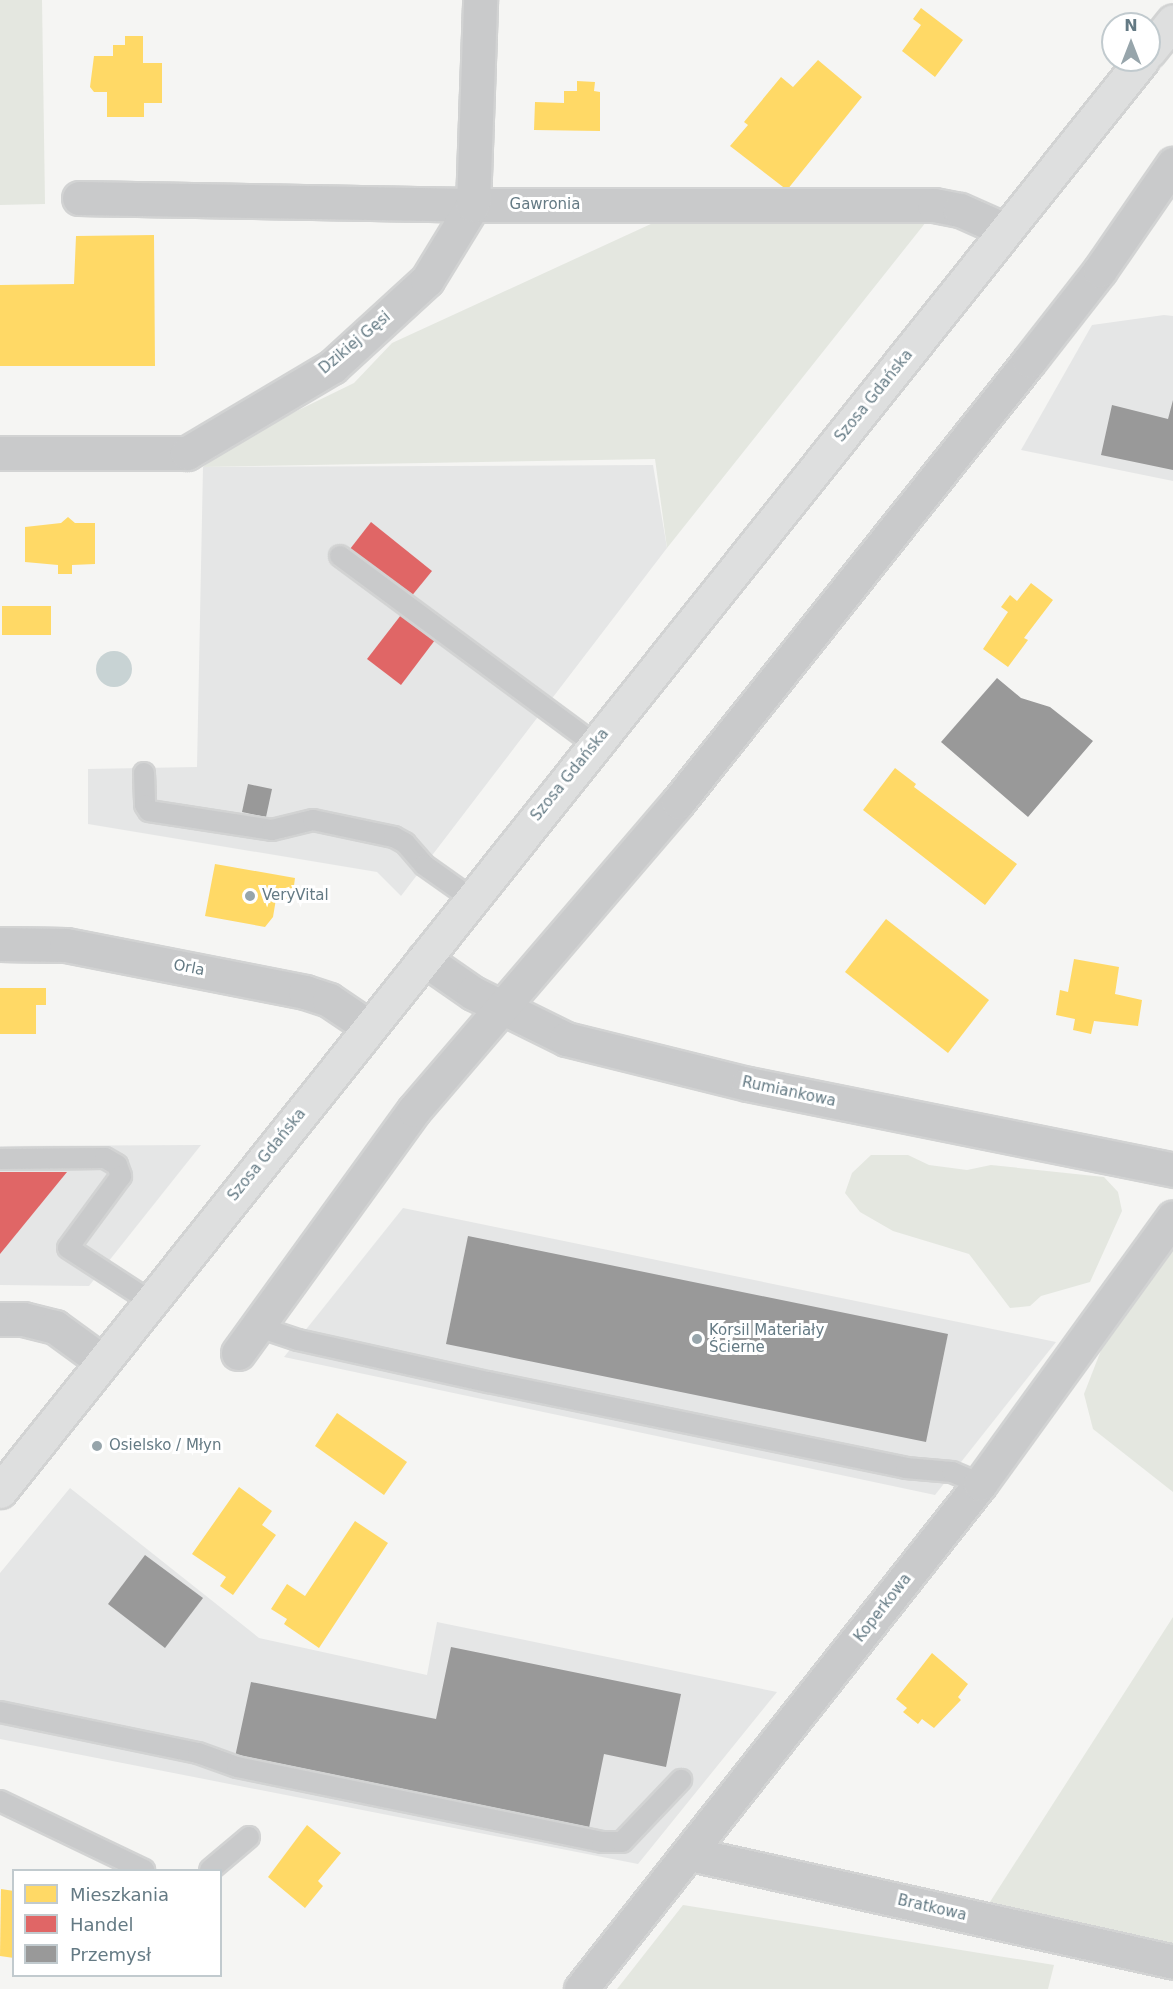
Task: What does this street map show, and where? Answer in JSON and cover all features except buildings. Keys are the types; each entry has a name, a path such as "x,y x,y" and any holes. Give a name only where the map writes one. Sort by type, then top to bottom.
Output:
{"main road":[{"path":"1161,36 1173,21"},
{"name":"Szosa Gdańska","path":"0,1491 1132,72"}],"street":[{"name":"Dzikiej Gęsi","path":"0,453 187,453 332,368 427,280 472,205 480,0"},
{"path":"238,1353 414,1110 678,802 1100,270 1173,164"},
{"name":"Gawronia","path":"79,198 472,205 934,205 960,210 1005,230"},
{"name":"Orla","path":"0,945 66,945 305,992 329,1000 369,1027"},
{"name":"Rumiankowa","path":"424,959 500,1007 566,1038 748,1084 1173,1170"},
{"name":"Koperkowa","path":"581,1989 691,1854 980,1484 1173,1217"},
{"path":"0,1319 23,1319 56,1327 103,1362"},
{"name":"Bratkowa","path":"691,1854 1173,1962"}],"lane":[{"path":"340,556 595,744"},
{"path":"144,773 145,805 149,811 272,830 313,819 394,837 405,843 424,865 472,899"},
{"path":"0,1159 105,1158 117,1165 121,1176 68,1248 151,1302"},
{"path":"256,1326 298,1340 488,1382 906,1468 952,1472 980,1484"},
{"path":"0,1712 198,1753 237,1767 602,1842 622,1842 681,1780"},
{"path":"0,1802 142,1869"},
{"path":"211,1869 249,1837"}],"shaded area":[{"path":"0,0 42,0 45,204 0,205"},
{"path":"930,217 667,548 655,459 203,467 233,442 354,383 392,343 653,223"},
{"path":"1164,315 1173,316 1173,481 1021,450 1092,325"},
{"path":"653,465 667,548 401,896 377,872 88,824 88,769 197,767 203,467"},
{"path":"114,651 127,656 132,669 127,682 114,687 101,682 96,669 101,656"},
{"path":"201,1145 89,1286 0,1285 0,1146"},
{"path":"871,1155 908,1155 929,1165 967,1170 991,1165 1104,1177 1118,1192 1122,1211 1090,1282 1041,1296 1030,1306 1010,1308 969,1254 893,1231 860,1212 845,1193 852,1173"},
{"path":"403,1208 1056,1342 935,1495 284,1357"},
{"path":"1173,1249 1173,1492 1093,1429 1084,1394 1112,1322"},
{"path":"70,1488 259,1638 427,1675 437,1622 777,1692 638,1864 0,1739 0,1573"},
{"path":"1173,1617 1173,1944 988,1905"},
{"path":"683,1905 1054,1965 1048,1989 617,1989"}],"place":[{"name":"VeryVital","path":"250,896"},
{"name":"Korsil Materiały Ścierne","path":"697,1339"},
{"name":"Osielsko / Młyn","path":"97,1446"}]}
